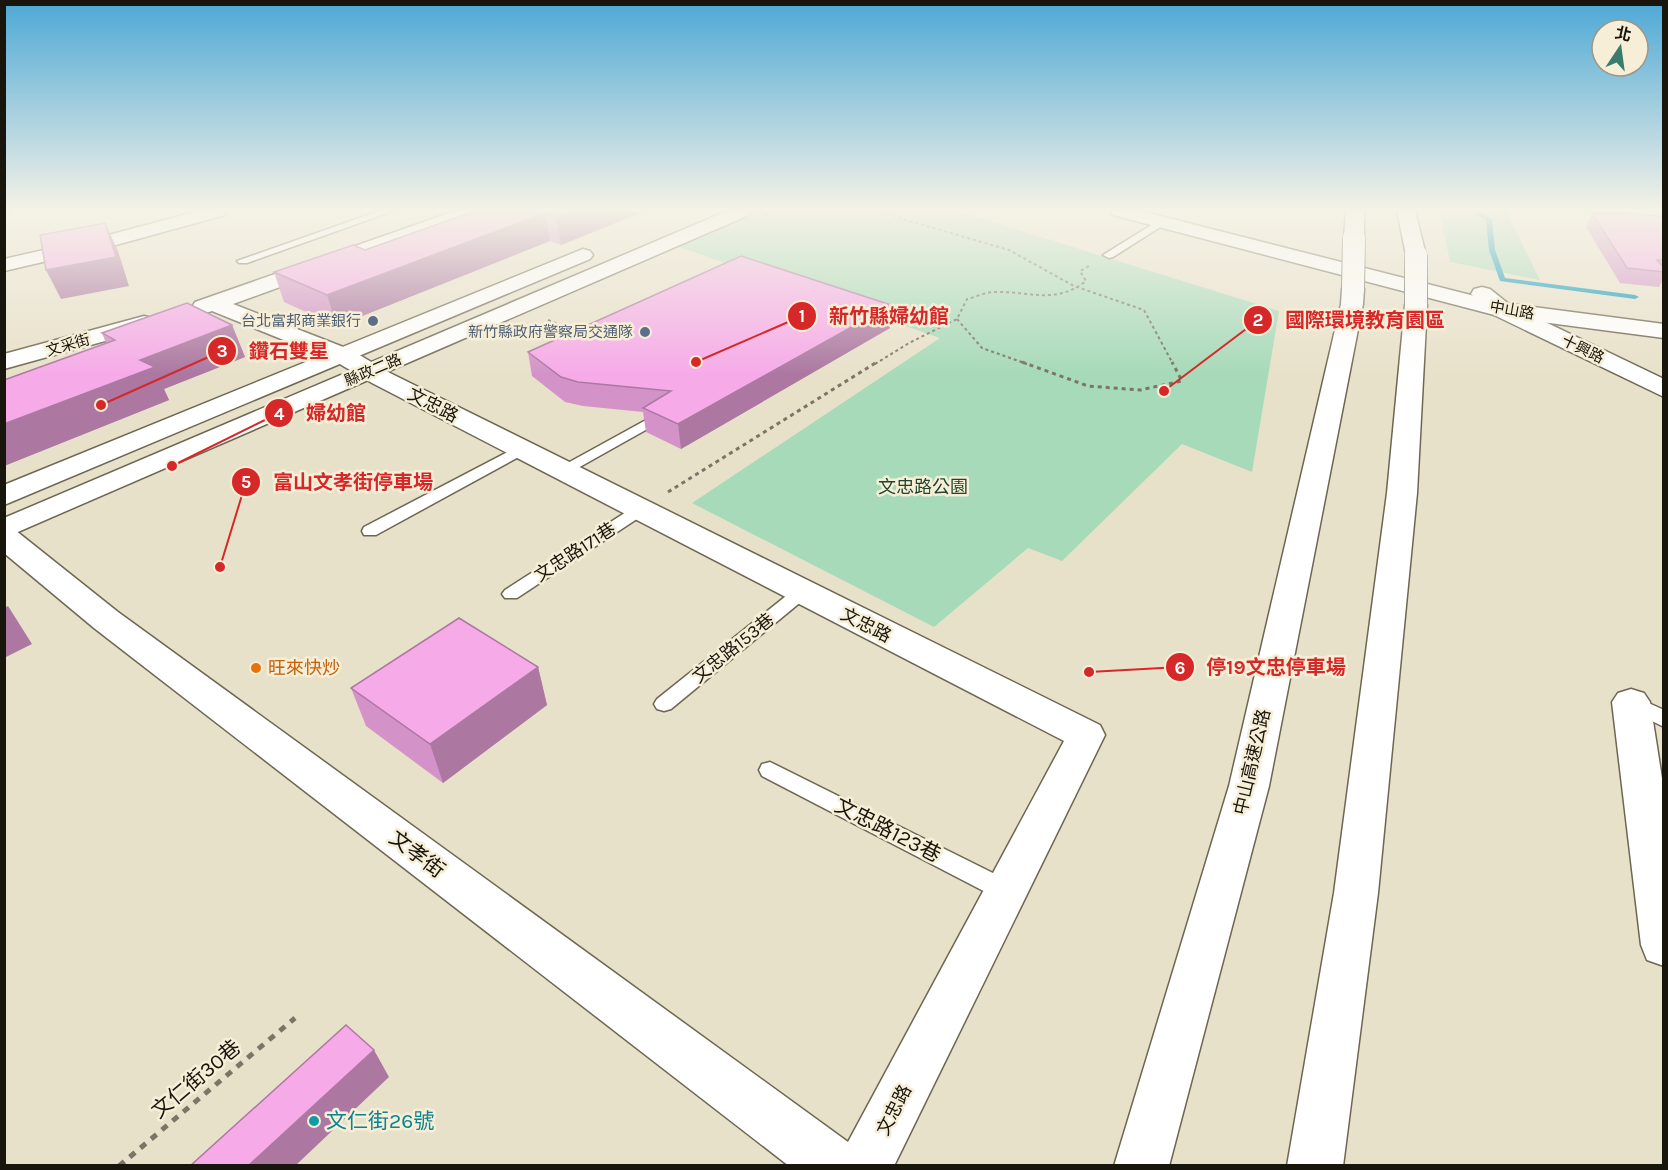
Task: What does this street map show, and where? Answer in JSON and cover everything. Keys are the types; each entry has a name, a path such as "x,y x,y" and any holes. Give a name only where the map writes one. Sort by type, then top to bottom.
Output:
{"main road":[{"name":"文采街","path":"4,363 187,312 318,266"},
{"name":"縣政二路","path":"4,529 356,363 569,266"},
{"name":"縣政二路","path":"4,496 356,363 517,308 615,266"},
{"name":"中山路","path":"1340,266 1502,310 1664,331"},
{"name":"中山高速公路","path":"1141,1166 1249,786 1350,315 1353,266"},
{"name":"中山路","path":"1357,266 1482,294 1664,319"},
{"path":"1315,1166 1356,893 1402,493 1416,305 1416,266"},
{"path":"1482,294 1502,310"},
{"name":"十興路","path":"1502,310 1664,389"},
{"name":"文忠路","path":"187,312 356,363 562,470 651,503 802,592 1086,735 865,1166"},
{"name":"文孝街","path":"4,537 106,620 834,1166"},
{"path":"1647,711 1664,945"}],"lane":[{"path":"562,470 646,424"},
{"path":"370,531 521,450"},
{"name":"文忠路171巷","path":"511,594 651,503"},
{"name":"文忠路153巷","path":"664,704 802,592"},
{"name":"文忠路123巷","path":"770,770 1006,891"}],"path":[{"path":"957,319 982,348 1088,386 1140,390 1182,381 1144,310 1080,287 1039,266"},
{"path":"651,503 909,343 957,319 967,299 992,291 1036,297 1065,294 1080,287 1086,281 1080,271 1090,266"},
{"path":"517,308 579,333"},
{"name":"文仁街30巷","path":"119,1166 295,1018"}],"green space":[{"name":"文忠路公園","path":"733,266 1133,266 1279,311 1252,472 1182,444 1062,561 1028,548 934,627 692,503 940,338"},
{"path":"1468,266 1533,266 1540,280"}],"building":[{"path":"45,266 70,266 46,270"},
{"path":"293,266 405,266 327,295 274,272"},
{"path":"720,266 770,266 891,305 678,424 643,408 671,391 578,382 561,377 528,352"},
{"path":"1625,266 1662,266 1664,272 1627,268"},
{"path":"187,303 232,325 140,360 155,367 4,424 4,380 115,340 102,333"},
{"path":"459,618 538,667 430,744 351,688"},
{"path":"346,1025 374,1050 248,1166 190,1166"}],"waterway":[{"path":"1497,266 1502,280 1635,297"}],"place":[{"name":"台北富邦商業銀行","path":"373,321"},
{"name":"新竹縣政府警察局交通隊","path":"645,332"},
{"name":"新竹縣婦幼館","path":"696,362"},
{"name":"國際環境教育園區","path":"1164,391"},
{"name":"鑽石雙星","path":"101,405"},
{"name":"婦幼館","path":"172,466"},
{"name":"富山文孝街停車場","path":"220,567"},
{"name":"旺來快炒","path":"256,668"},
{"name":"停19文忠停車場","path":"1089,672"},
{"name":"文仁街26號","path":"314,1121"}]}
